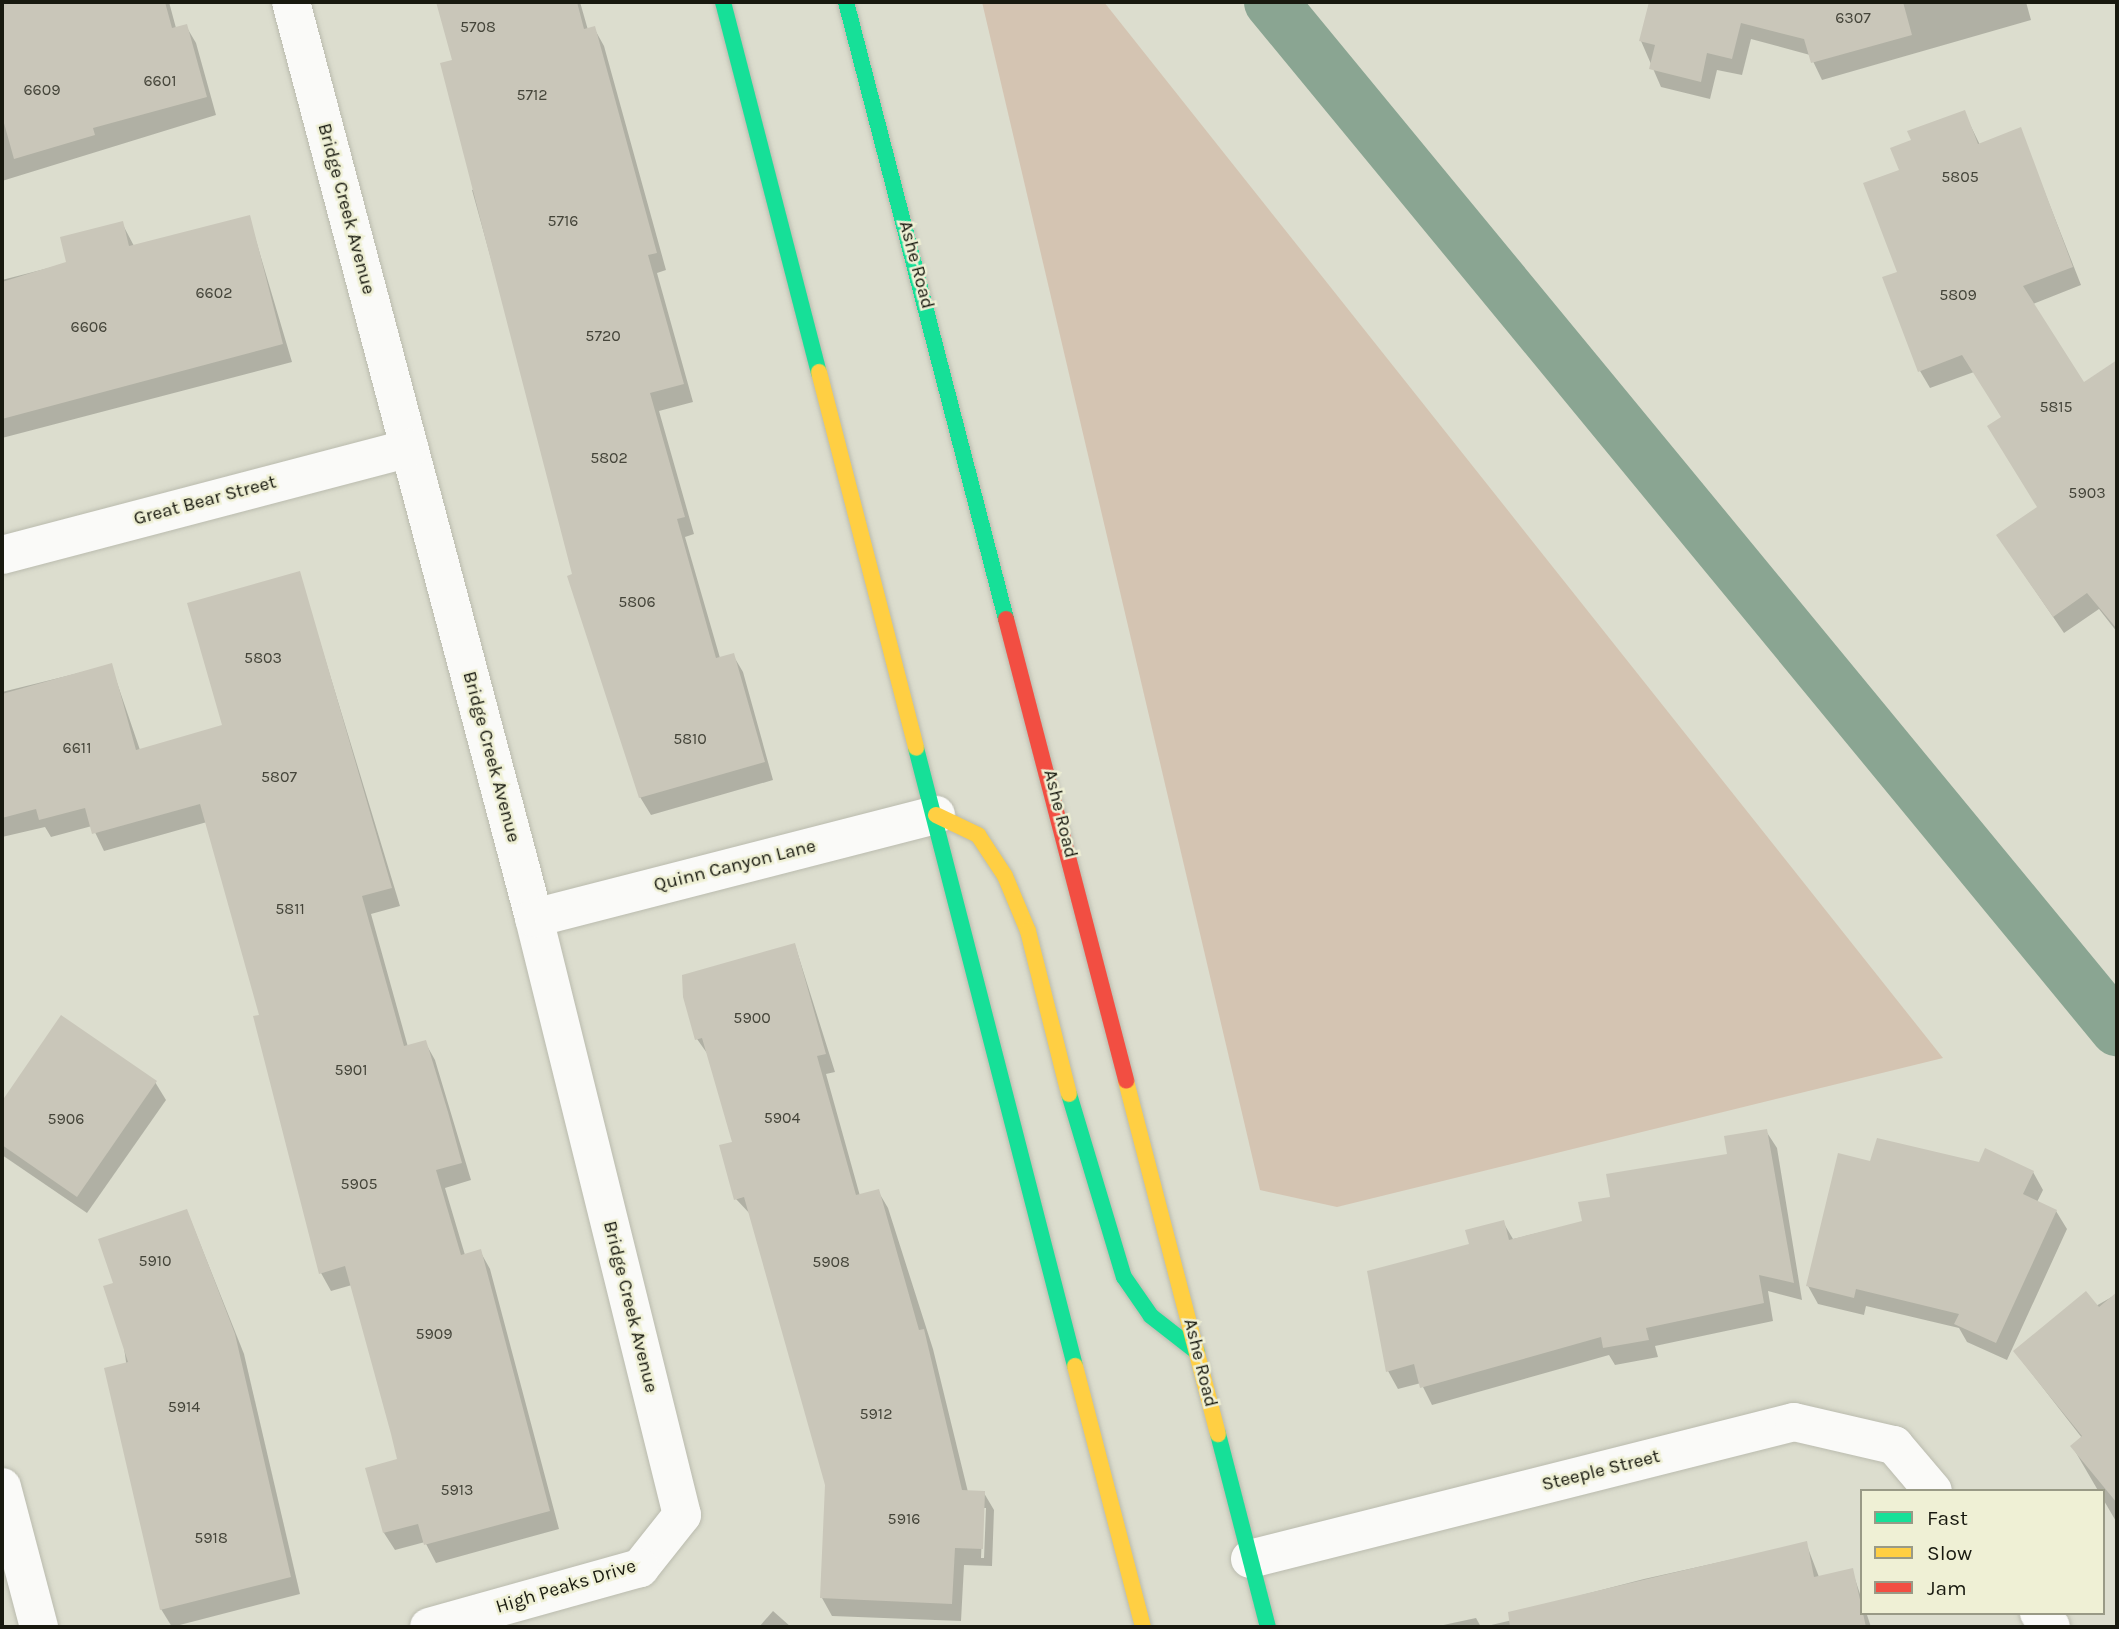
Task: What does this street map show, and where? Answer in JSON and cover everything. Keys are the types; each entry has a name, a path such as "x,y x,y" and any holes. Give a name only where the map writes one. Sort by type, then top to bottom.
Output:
{"street":[{"name":"Bridge Creek Avenue","path":"292,2 534,918 682,1514"},
{"path":"723,2 936,815 1143,1627"},
{"name":"Ashe Road","path":"846,2 1268,1627"},
{"name":"Great Bear Street","path":"2,555 409,448"},
{"path":"936,815 978,835 1005,876 1028,931 1097,1202 1124,1277 1151,1316 1197,1352"},
{"name":"Quinn Canyon Lane","path":"534,918 936,815"},
{"name":"Steeple Street","path":"1250,1559 1794,1422 1894,1445 1932,1489"},
{"path":"2,1487 39,1627"},
{"name":"High Peaks Drive","path":"429,1627 640,1568 682,1514"}],"shaded area":[{"path":"982,2 1104,2 1943,1058 1337,1207 1260,1190"}],"building":[{"path":"2,2 165,2 172,28 187,24 207,97 93,128 95,135 14,159 2,116"},
{"path":"436,2 577,2 584,29 595,26 657,253 648,255 684,384 650,393 685,517 677,519 716,658 734,653 765,762 639,798 567,576 572,574 440,63 452,60"},
{"path":"1649,2 1903,2 1912,35 1811,63 1804,39 1741,23 1732,59 1707,53 1701,82 1649,69 1655,45 1639,41"},
{"path":"1965,110 1978,144 2021,127 2073,267 2023,286 2084,382 2117,360 2117,629 2087,593 2053,617 1996,535 2037,507 1987,426 2001,417 1962,355 1918,372 1882,277 1897,272 1863,183 1899,170 1890,148 1911,140 1907,131"},
{"path":"250,215 283,344 2,419 2,282 66,262 60,237 123,221 129,246"},
{"path":"300,571 392,888 362,896 404,1046 426,1040 462,1163 436,1170 461,1255 481,1249 550,1511 424,1545 418,1524 383,1533 365,1468 397,1459 391,1434 345,1266 319,1274 253,1016 259,1015 200,804 92,834 85,808 39,820 36,809 2,818 2,694 112,663 136,750 222,725 187,603"},
{"path":"795,943 826,1054 817,1056 856,1195 879,1189 919,1330 924,1329 962,1490 985,1491 983,1549 955,1548 952,1604 820,1598 825,1485 744,1197 734,1200 719,1145 732,1142 702,1038 695,1040 683,997 682,975"},
{"path":"61,1015 157,1081 77,1197 2,1145 2,1101"},
{"path":"1767,1129 1794,1283 1759,1275 1764,1303 1646,1328 1649,1340 1603,1348 1601,1337 1420,1388 1414,1364 1386,1372 1367,1271 1469,1244 1465,1230 1504,1220 1509,1240 1582,1221 1578,1202 1610,1197 1606,1174 1727,1154 1724,1136"},
{"path":"1877,1138 1979,1162 1985,1148 2034,1171 2023,1194 2057,1210 1996,1343 1954,1324 1959,1314 1856,1289 1854,1298 1806,1286 1838,1153 1870,1161"},
{"path":"187,1209 235,1334 291,1577 160,1610 104,1368 128,1362 103,1286 113,1283 98,1239"},
{"path":"2086,1291 2099,1307 2117,1292 2117,1503 2070,1446 2082,1436 2013,1351"},
{"path":"1807,1541 1814,1577 1853,1568 1860,1600 1860,1615 1863,1615 1866,1627 1510,1627 1508,1612"}],"waterway":[{"path":"1271,2 2117,1029"}],"traffic: fast":[{"path":"723,2 819,372"},
{"path":"846,2 1006,619"},
{"path":"916,748 1075,1366"},
{"path":"1069,1094 1124,1277 1151,1316 1197,1352"},
{"path":"1218,1434 1268,1627"}],"traffic: slow":[{"path":"819,372 916,748"},
{"path":"936,815 978,835 1005,876 1028,931 1069,1094"},
{"path":"1126,1081 1218,1434"},
{"path":"1075,1366 1143,1627"}],"traffic: jam":[{"path":"1006,619 1126,1081"}]}
